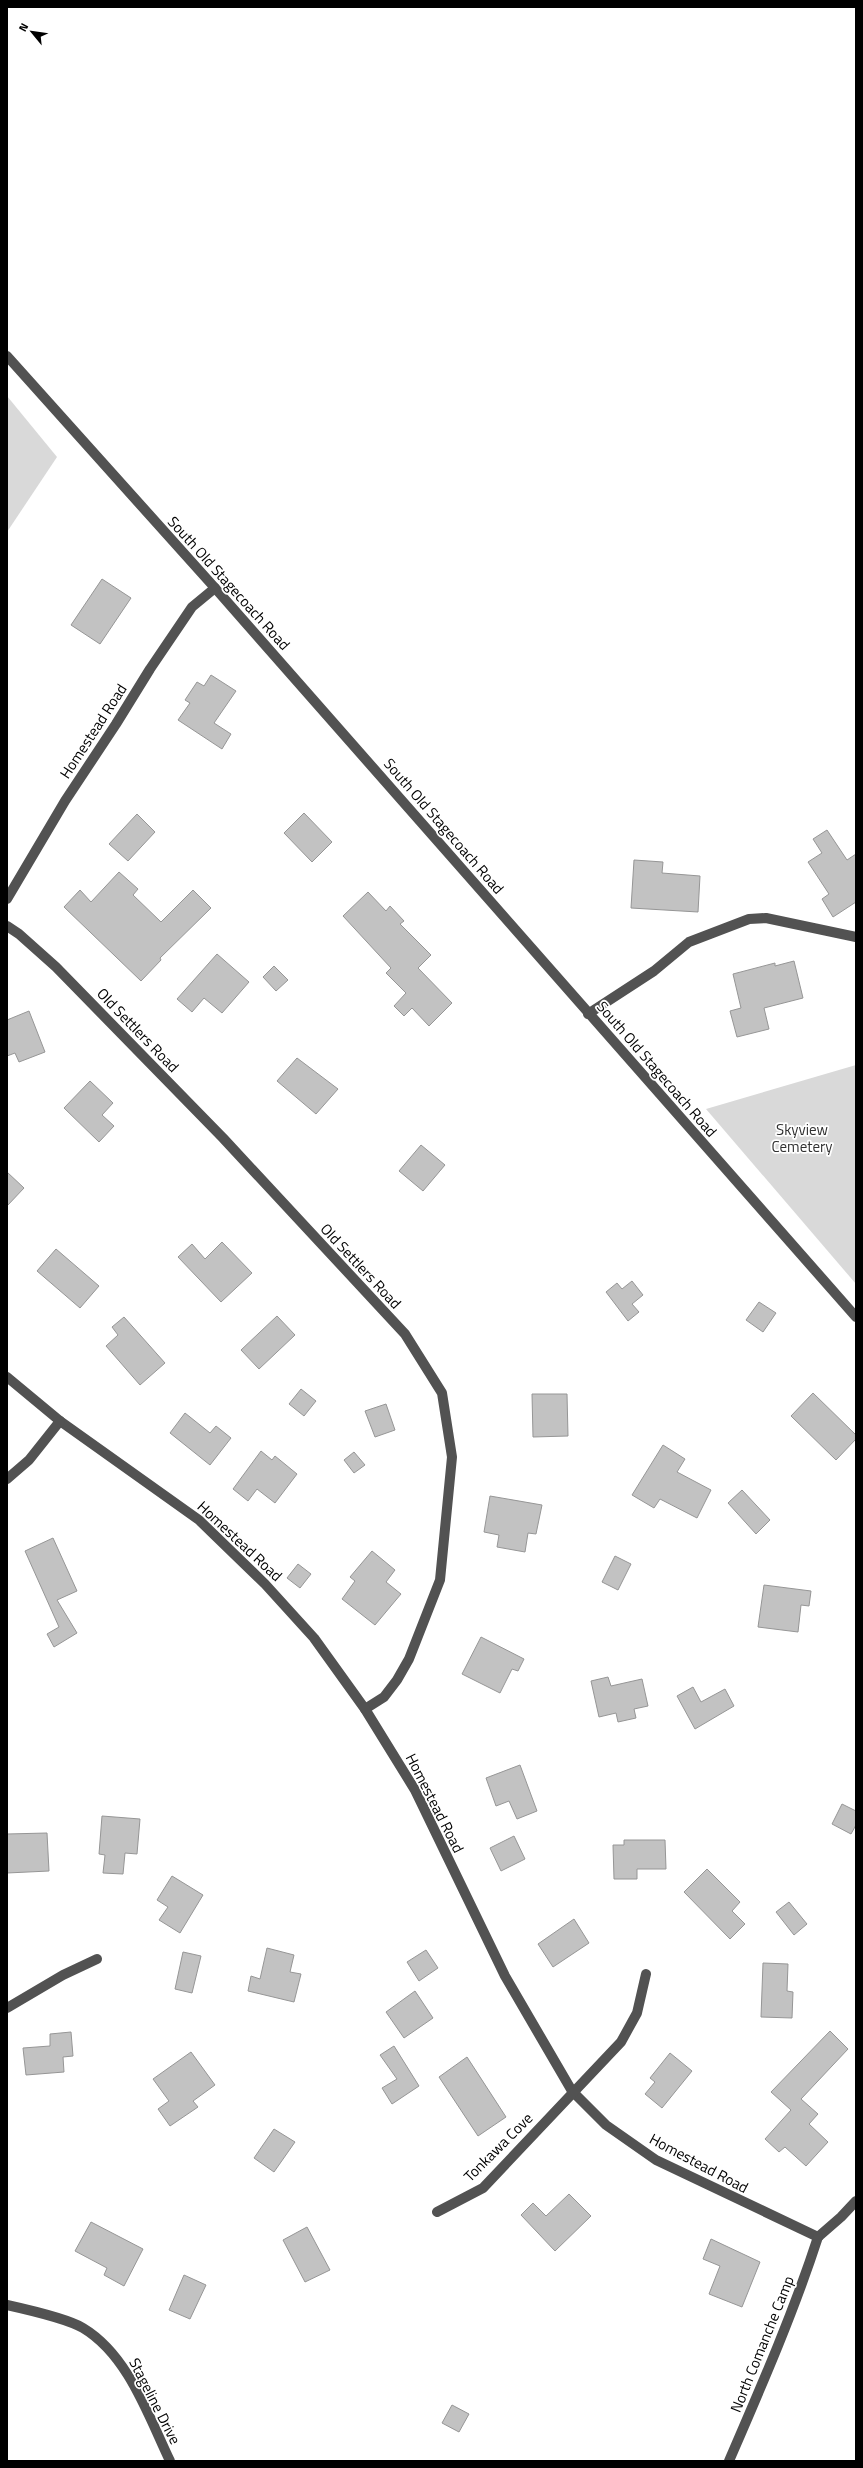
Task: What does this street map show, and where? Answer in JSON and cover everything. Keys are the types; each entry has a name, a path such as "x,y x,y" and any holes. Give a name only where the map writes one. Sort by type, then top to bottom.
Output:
{"street":[{"name":"South Old Stagecoach Road","path":"7,356 215,588 856,1317"},
{"name":"Homestead Road","path":"7,899 65,802 150,669 192,607 215,588"},
{"path":"588,1014 654,971 689,942 749,919 766,918 856,937"},
{"name":"Old Settlers Road","path":"7,926 19,934 56,967 228,1144 405,1334 442,1393 452,1457 440,1580 409,1659 397,1680 384,1697 365,1709"},
{"name":"Homestead Road","path":"7,1377 60,1421 199,1520 266,1584 314,1638 365,1709 415,1790 505,1976 572,2091 606,2125 656,2160 818,2237"},
{"path":"7,1479 29,1460 60,1421"},
{"path":"7,2008 57,1978 97,1959"},
{"name":"Tonkawa Cove","path":"437,2212 483,2188 572,2091 621,2042 637,2013 646,1974"},
{"path":"818,2237 841,2217 856,2201"},
{"name":"North Comanche Camp","path":"729,2461 775,2356 801,2291 818,2237"},
{"name":"Stageline Drive","path":"7,2305 82,2328 115,2356 133,2386 170,2461"}],"green space":[{"path":"7,396 57,457 7,532"},
{"name":"Skyview Cemetery","path":"856,1065 856,1284 706,1109"}],"building":[{"path":"102,579 131,598 100,644 71,625"},
{"path":"211,675 236,691 214,723 231,734 222,749 178,720 190,703 185,700 197,682 204,686"},
{"path":"304,813 332,842 312,862 284,833"},
{"path":"137,814 155,832 128,861 109,844"},
{"path":"827,830 847,860 856,854 856,902 833,917 822,899 829,894 808,862 822,853 813,839"},
{"path":"634,860 663,862 662,873 700,876 698,912 631,908"},
{"path":"119,872 138,889 133,895 161,922 193,890 211,908 160,958 161,960 141,981 64,907 80,890 91,902"},
{"path":"368,892 386,911 390,906 404,921 400,924 431,955 418,968 452,1003 429,1026 412,1008 404,1016 394,1006 406,993 386,973 391,968 343,916"},
{"path":"217,954 249,982 222,1013 204,998 192,1012 177,999"},
{"path":"794,961 803,998 764,1008 769,1029 737,1037 730,1011 741,1008 733,974 775,963 775,966"},
{"path":"274,966 288,980 276,991 263,977"},
{"path":"29,1011 45,1052 19,1062 15,1053 7,1056 7,1020"},
{"path":"297,1058 338,1089 316,1114 277,1081"},
{"path":"90,1081 113,1103 102,1115 114,1126 99,1142 64,1108"},
{"path":"421,1145 445,1165 423,1191 399,1171"},
{"path":"7,1172 24,1188 7,1206"},
{"path":"222,1242 252,1273 221,1302 178,1257 192,1244 205,1259"},
{"path":"56,1249 99,1286 80,1308 37,1271"},
{"path":"632,1281 643,1295 632,1304 639,1312 628,1321 606,1292 617,1283 622,1289"},
{"path":"759,1302 776,1313 763,1332 746,1320"},
{"path":"277,1316 295,1335 259,1369 241,1350"},
{"path":"124,1317 165,1363 140,1385 106,1346 118,1335 112,1327"},
{"path":"301,1389 316,1401 304,1416 289,1404"},
{"path":"813,1393 856,1435 856,1439 836,1460 791,1416"},
{"path":"532,1394 567,1394 568,1436 533,1437"},
{"path":"386,1404 395,1430 375,1437 365,1411"},
{"path":"185,1413 210,1433 216,1426 231,1438 210,1465 170,1433"},
{"path":"663,1445 685,1459 677,1472 711,1490 697,1518 660,1499 654,1508 632,1495"},
{"path":"261,1451 272,1460 275,1456 297,1474 275,1503 257,1489 248,1501 233,1489"},
{"path":"354,1452 365,1465 354,1473 344,1460"},
{"path":"742,1490 770,1520 756,1534 728,1503"},
{"path":"490,1496 542,1505 536,1534 528,1533 525,1552 497,1547 499,1535 484,1532"},
{"path":"53,1538 77,1591 57,1600 77,1633 54,1647 47,1634 59,1627 25,1551"},
{"path":"372,1551 395,1570 386,1582 401,1594 375,1625 342,1599 355,1581 350,1577"},
{"path":"615,1556 631,1564 618,1590 602,1582"},
{"path":"298,1564 311,1574 300,1588 287,1578"},
{"path":"764,1585 811,1591 809,1606 801,1605 798,1632 758,1627"},
{"path":"481,1637 524,1659 518,1671 512,1669 500,1693 462,1674"},
{"path":"608,1677 611,1686 642,1679 648,1706 634,1709 636,1718 618,1722 616,1713 599,1717 591,1681"},
{"path":"693,1687 701,1702 725,1689 734,1706 695,1729 677,1696"},
{"path":"520,1765 537,1811 517,1819 509,1801 496,1806 486,1778"},
{"path":"842,1804 856,1811 856,1825 851,1834 832,1824"},
{"path":"102,1816 140,1819 137,1854 125,1853 123,1874 103,1873 105,1855 99,1854"},
{"path":"47,1833 49,1871 7,1873 7,1834"},
{"path":"514,1836 525,1859 501,1871 490,1848"},
{"path":"624,1840 665,1840 666,1869 637,1869 637,1879 614,1879 613,1845 624,1845"},
{"path":"707,1869 740,1902 732,1911 745,1924 730,1939 684,1892"},
{"path":"172,1876 203,1895 180,1933 159,1920 168,1907 157,1900"},
{"path":"789,1902 807,1924 794,1935 776,1912"},
{"path":"574,1919 589,1943 553,1967 538,1944"},
{"path":"267,1948 294,1955 290,1972 301,1974 294,2002 248,1991 251,1976 260,1979"},
{"path":"426,1950 438,1968 419,1981 407,1962"},
{"path":"183,1952 201,1956 192,1993 175,1989"},
{"path":"763,1963 788,1964 787,1991 793,1992 792,2018 761,2017"},
{"path":"415,1991 433,2018 404,2038 386,2012"},
{"path":"830,2031 848,2049 801,2099 818,2114 809,2124 828,2142 806,2166 785,2147 779,2152 765,2139 791,2110 771,2092"},
{"path":"71,2032 73,2056 63,2057 64,2072 26,2075 23,2048 50,2046 50,2034"},
{"path":"394,2046 419,2086 392,2104 382,2088 397,2079 380,2055"},
{"path":"191,2052 215,2085 193,2101 198,2107 170,2126 158,2109 169,2101 153,2079"},
{"path":"670,2053 692,2071 662,2108 645,2094 655,2082 650,2078"},
{"path":"467,2057 506,2117 478,2136 439,2077"},
{"path":"274,2129 295,2142 274,2172 254,2158"},
{"path":"569,2194 591,2216 555,2251 521,2215 533,2203 546,2216"},
{"path":"91,2222 143,2249 124,2286 104,2275 107,2268 75,2251"},
{"path":"307,2227 330,2270 305,2282 283,2240"},
{"path":"711,2239 760,2262 742,2307 709,2294 720,2266 703,2259"},
{"path":"184,2275 206,2285 190,2319 169,2310"},
{"path":"452,2405 469,2414 459,2432 442,2423"}]}
